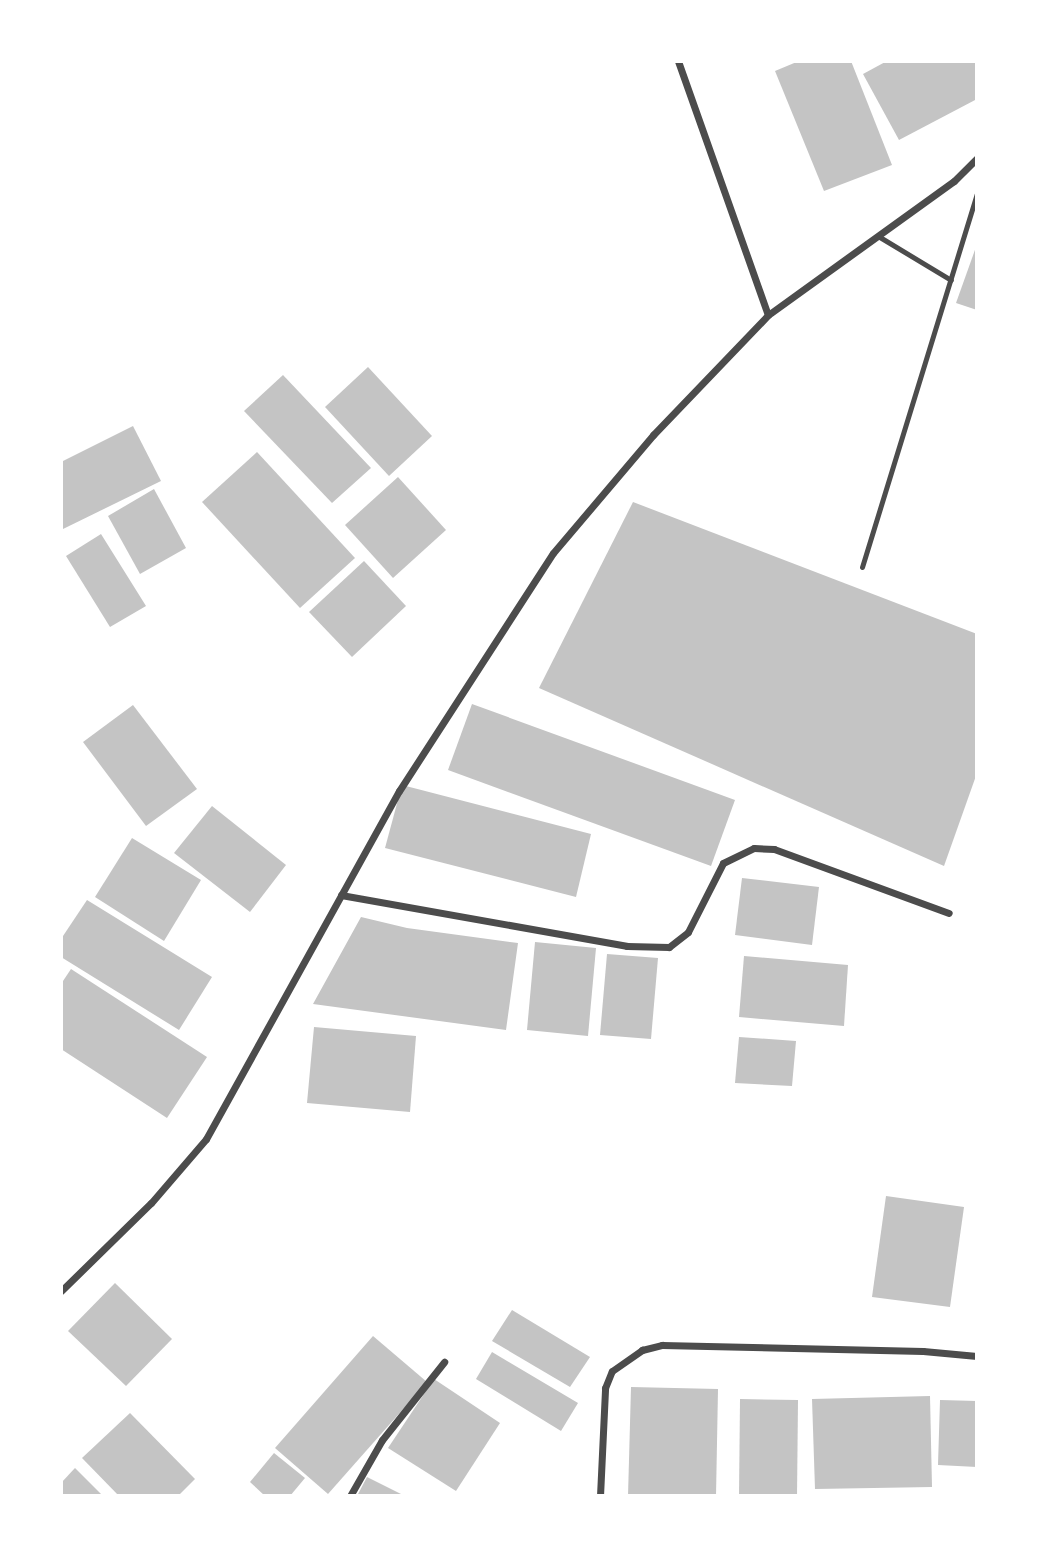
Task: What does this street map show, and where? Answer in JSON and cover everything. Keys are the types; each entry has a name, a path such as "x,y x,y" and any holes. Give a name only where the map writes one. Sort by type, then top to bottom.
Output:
{"street":[{"path":"677,61 768,315"},
{"path":"61,1291 151,1203 206,1139 341,895 463,687 553,553 653,435 768,315 954,181 977,158"},
{"path":"341,895 627,946 669,947 688,932 723,863 754,848 774,849 949,913"},
{"path":"600,1496 606,1388 612,1371 642,1350 717,1346 923,1351 977,1356"},
{"path":"349,1496 382,1440 444,1362"}],"lane":[{"path":"862,567 977,194"},
{"path":"878,236 951,280"}],"building":[{"path":"799,61 851,61 892,165 824,191 775,71"},
{"path":"887,61 976,61 977,99 899,140 863,74"},
{"path":"977,247 977,310 956,303"},
{"path":"368,367 432,436 389,476 325,407"},
{"path":"283,375 371,468 332,503 244,411"},
{"path":"133,426 161,481 61,530 61,462"},
{"path":"257,452 355,558 300,608 202,502"},
{"path":"398,477 446,530 393,578 345,525"},
{"path":"154,489 186,548 140,574 108,516"},
{"path":"633,502 977,634 977,773 944,866 539,688"},
{"path":"101,534 146,606 110,627 66,556"},
{"path":"364,561 406,606 352,657 309,612"},
{"path":"472,704 735,800 711,866 448,770"},
{"path":"133,705 197,789 146,826 83,742"},
{"path":"402,785 591,834 576,897 385,848"},
{"path":"212,806 286,865 250,912 174,853"},
{"path":"132,838 201,880 164,941 95,897"},
{"path":"742,878 819,887 812,945 735,935"},
{"path":"87,900 212,977 179,1030 61,957 61,939"},
{"path":"361,917 407,928 518,943 506,1030 313,1004"},
{"path":"535,942 596,948 588,1036 527,1030"},
{"path":"607,954 658,958 651,1039 600,1035"},
{"path":"744,956 848,965 844,1026 739,1017"},
{"path":"71,969 207,1057 167,1118 61,1049 61,984"},
{"path":"314,1027 416,1036 410,1112 307,1103"},
{"path":"739,1037 796,1041 792,1086 735,1083"},
{"path":"886,1196 964,1207 950,1307 872,1297"},
{"path":"115,1283 172,1339 126,1386 68,1331"},
{"path":"512,1310 590,1357 570,1387 492,1341"},
{"path":"373,1336 427,1382 328,1494 275,1448"},
{"path":"492,1352 578,1403 561,1431 476,1379"},
{"path":"434,1379 500,1423 456,1491 388,1448"},
{"path":"631,1387 718,1389 716,1496 628,1496"},
{"path":"930,1396 932,1487 815,1489 812,1399"},
{"path":"740,1399 798,1400 797,1496 739,1496"},
{"path":"940,1400 977,1401 977,1467 938,1465"},
{"path":"130,1413 195,1479 178,1496 119,1496 82,1458"},
{"path":"274,1453 305,1478 290,1496 265,1496 250,1482"},
{"path":"75,1468 103,1496 61,1496 61,1483"},
{"path":"367,1477 405,1496 357,1496"}]}
